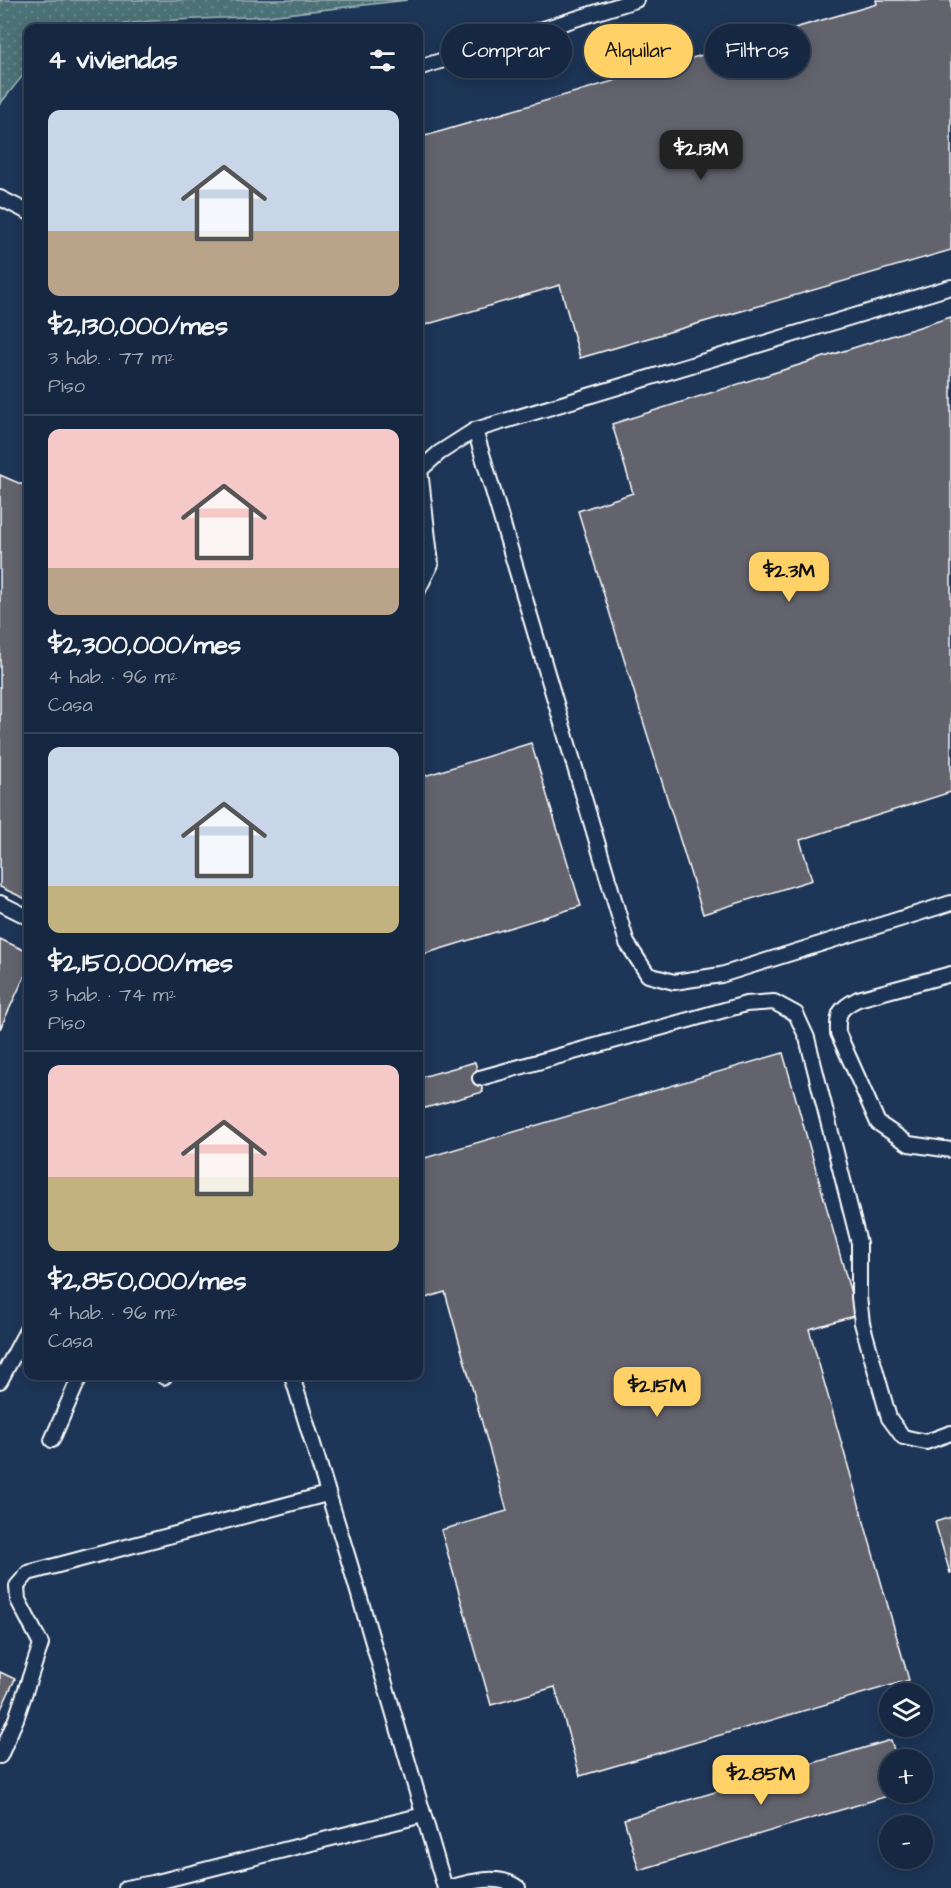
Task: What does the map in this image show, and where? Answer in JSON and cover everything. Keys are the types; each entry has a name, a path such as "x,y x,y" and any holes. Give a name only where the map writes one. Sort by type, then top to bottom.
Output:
{"lane":[{"path":"423,66 636,0"},
{"path":"0,198 24,210"},
{"path":"423,467 439,453 475,430 951,287"},
{"path":"475,430 627,943 648,975 674,982 721,975 951,903"},
{"path":"423,501 431,564 423,580"},
{"path":"0,903 24,915"},
{"path":"951,974 858,999 844,1006 837,1017 838,1033 878,1123 909,1144 951,1150"},
{"path":"480,1078 746,1004 774,1002 796,1014 807,1038 859,1243 858,1297 862,1323 889,1418 903,1437 926,1442 951,1433"},
{"path":"0,1381 24,1336"},
{"path":"52,1440 78,1380"},
{"path":"293,1380 446,1888 468,1882 491,1880 511,1882 518,1888"},
{"path":"0,1756 16,1719 40,1644 18,1600 17,1586 28,1573 327,1494"},
{"path":"126,1888 423,1815"}],"green space":[{"path":"0,0 408,0 268,16 123,24 24,24 24,74 0,104"}],"building":[{"path":"876,0 951,0 951,250 580,358 560,285 423,326 423,137 624,78 693,78 693,58 705,54 705,78 810,78 808,24 877,4"},
{"path":"951,317 951,792 800,840 812,880 703,914 578,511 633,493 612,424"},
{"path":"0,475 24,485 24,898 0,887"},
{"path":"531,743 581,906 424,954 423,776"},
{"path":"0,939 24,950 24,978 0,1029"},
{"path":"783,1053 857,1315 809,1329 909,1680 899,1683 879,1683 879,1689 580,1776 555,1687 491,1705 441,1530 507,1511 445,1292 423,1299 423,1159"},
{"path":"475,1062 483,1092 423,1109 423,1077"},
{"path":"951,1517 951,1573 950,1573 935,1522"},
{"path":"0,1672 15,1679 0,1711"},
{"path":"891,1740 894,1749 879,1749 879,1799 639,1870 624,1819"}]}
